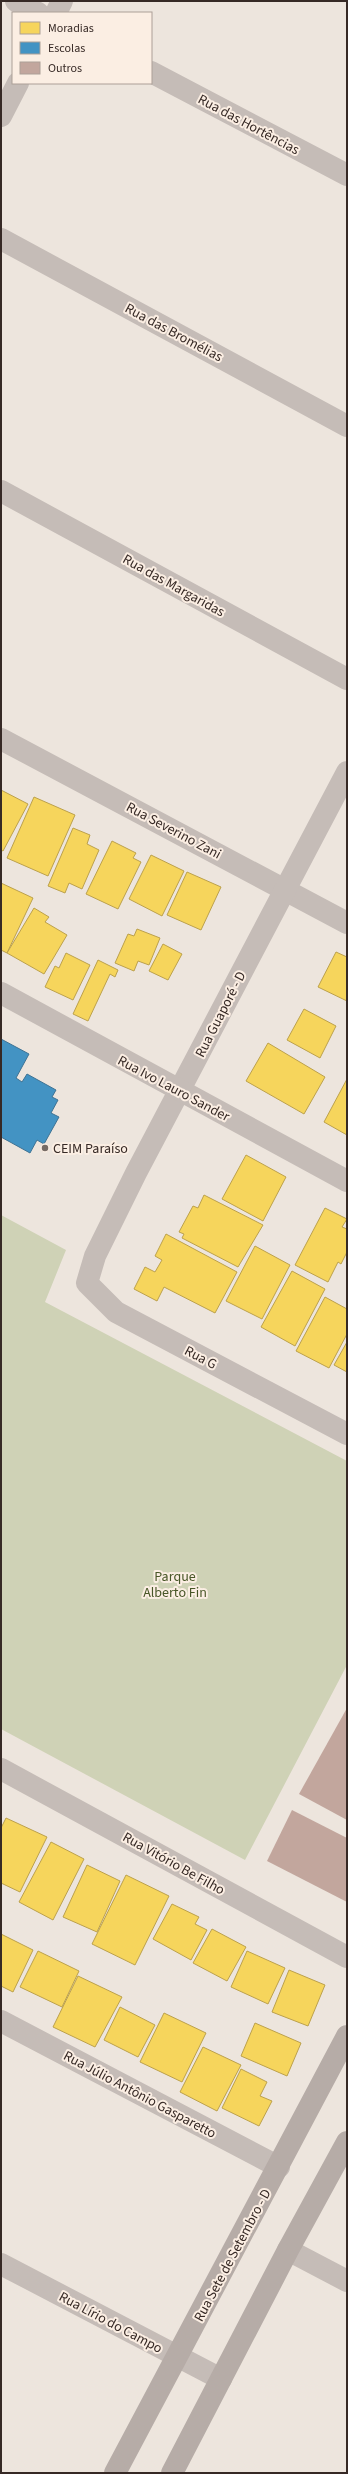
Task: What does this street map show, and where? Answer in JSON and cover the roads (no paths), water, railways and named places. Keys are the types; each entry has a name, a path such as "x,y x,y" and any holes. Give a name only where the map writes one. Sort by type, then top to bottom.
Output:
{"street":[{"path":"16,1 36,12"},
{"path":"56,12 62,1"},
{"name":"Rua das Hortências","path":"152,73 347,175"},
{"path":"1,116 17,84"},
{"name":"Rua das Bromélias","path":"1,239 347,426"},
{"name":"Rua das Margaridas","path":"1,491 347,680"},
{"name":"Rua Severino Zani","path":"1,739 347,922"},
{"name":"Rua Guaporé - D","path":"94,1256 285,888 347,772"},
{"name":"Rua Ivo Lauro Sander","path":"1,993 347,1181"},
{"name":"Rua G","path":"94,1256 87,1283 116,1312 347,1434"},
{"name":"Rua Vitório Be Filho","path":"1,1769 347,1957"},
{"name":"Rua Júlio Antônio Gasparetto","path":"1,2021 279,2167"},
{"name":"Rua Sete de Setembro - D","path":"116,2473 347,2036"},
{"path":"172,2473 288,2250 347,2142"},
{"path":"288,2250 347,2281"},
{"name":"Rua Lírio do Campo","path":"1,2264 221,2379"}],"place":[{"name":"CEIM Paraíso","path":"45,1148"}],"park label":[{"name":"Parque Alberto Fin","path":"175,1584"}]}
